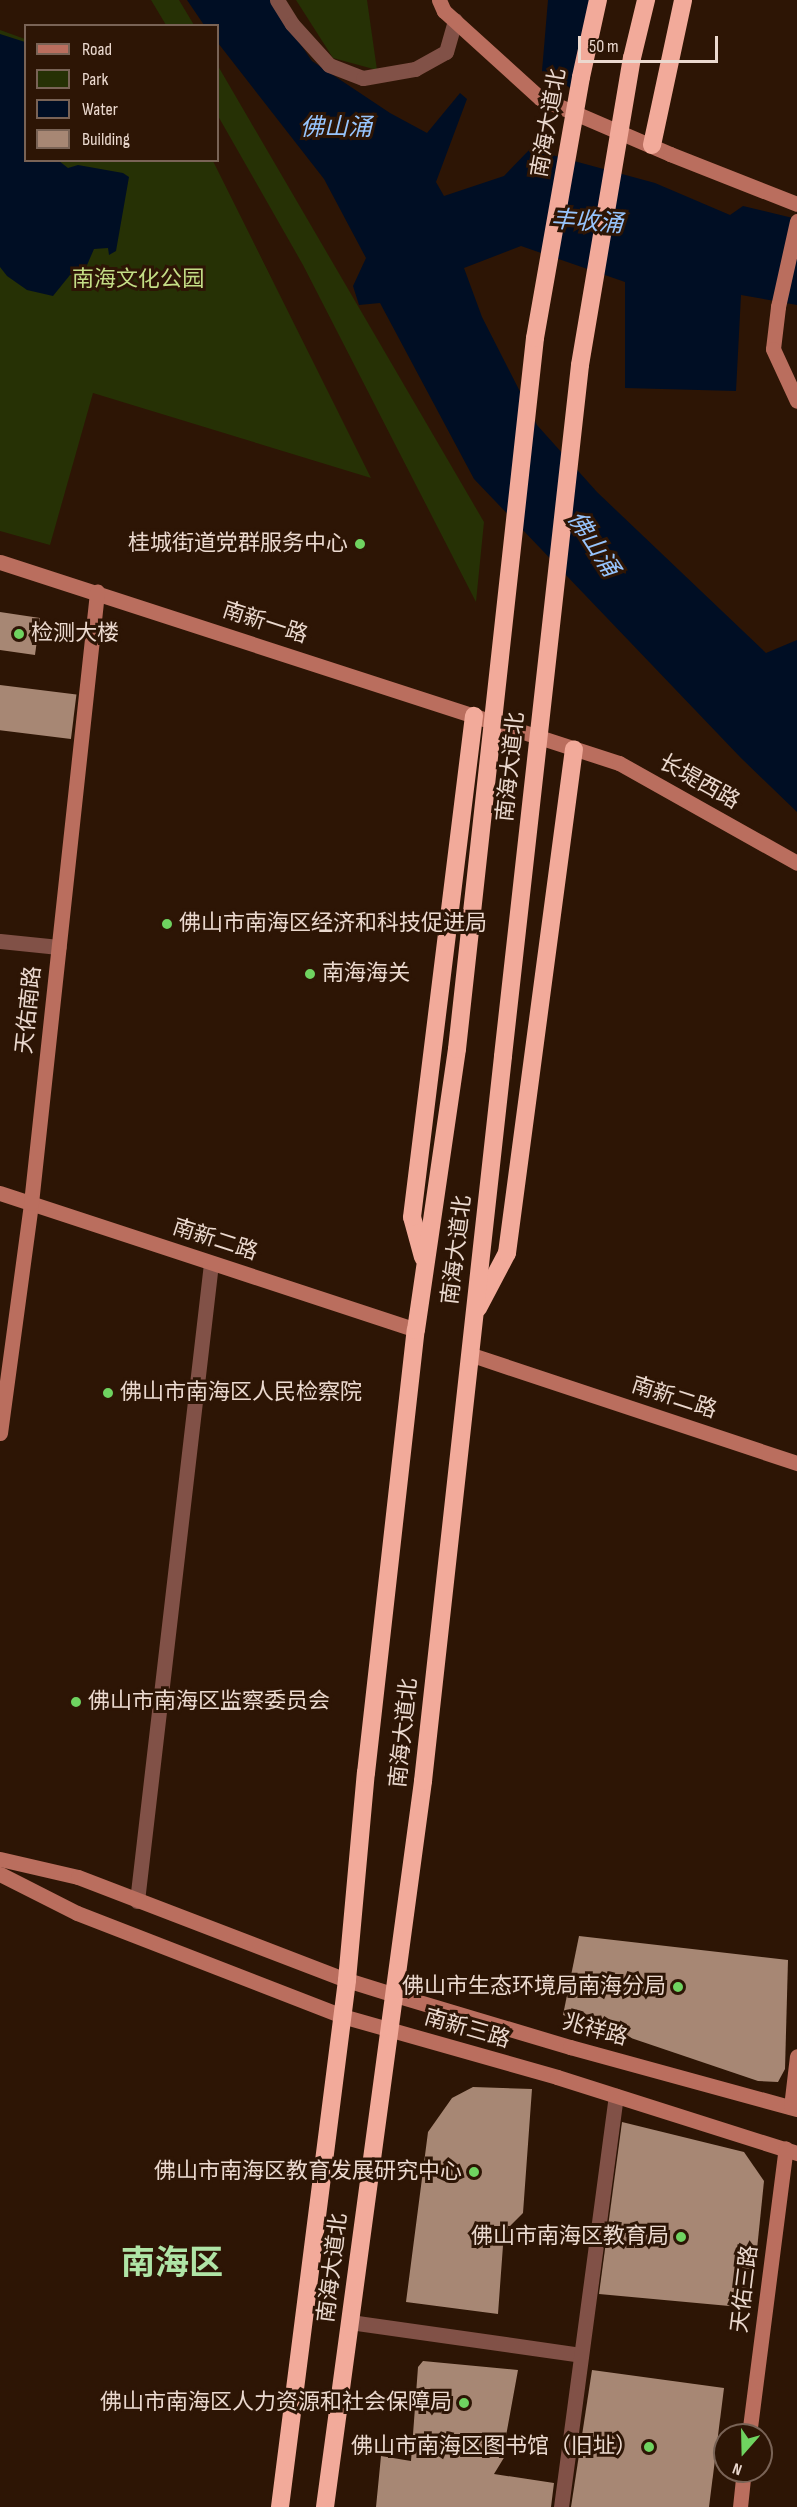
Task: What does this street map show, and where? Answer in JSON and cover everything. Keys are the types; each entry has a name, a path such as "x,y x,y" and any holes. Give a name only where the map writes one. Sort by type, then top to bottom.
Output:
{"highway":[{"name":"南海大道北","path":"280,2507 347,1980 366,1773 416,1330 457,1049 535,338 581,77 598,0"},
{"name":"南海大道北","path":"325,2507 392,1994 423,1782 580,365 632,58 646,0"},
{"path":"652,145 683,0"},
{"path":"425,1266 412,1217 474,716"},
{"path":"473,1318 507,1253 574,749"}],"street":[{"path":"277,0 292,24 329,64 363,78 415,69 446,52 455,20"},
{"path":"439,0 455,20 540,98 797,204"},
{"path":"797,221 778,307 773,349 790,373 797,401"},
{"name":"南新一路","path":"0,562 516,729"},
{"name":"天佑南路","path":"0,1433 31,1203 97,592"},
{"name":"长堤西路","path":"516,729 619,763 797,863"},
{"path":"0,941 59,947"},
{"name":"南新二路","path":"0,1193 416,1330"},
{"path":"137,1900 211,1263"},
{"name":"南新二路","path":"469,1354 797,1463"},
{"path":"0,1859 78,1877 347,1980"},
{"name":"南新三路","path":"0,1874 77,1913 342,2016 616,2096 791,2151"},
{"name":"兆祥路","path":"347,1980 570,2047 794,2108"},
{"path":"794,2108 797,2056"},
{"path":"561,2507 616,2096"},
{"name":"天佑三路","path":"751,2423 791,2151"},
{"path":"350,2322 581,2355"},
{"path":"740,2507 743,2483"}],"green space":[{"path":"151,0 179,0 193,24 165,24"},
{"path":"296,0 367,0 377,70 333,58"},
{"name":"南海文化公园","path":"0,30 24,39 24,162 213,162 371,478 93,393 50,545 0,531"},
{"path":"219,68 484,522 476,602 303,265 219,118"}],"water":[{"path":"187,0 270,0 312,61 390,113 427,133 460,93 467,99 436,182 444,196 504,176 530,149 655,183 730,215 743,206 797,219 797,305 741,295 736,391 625,388 625,282 521,246 464,268 482,317 537,425 597,492 766,653 797,640 797,812 741,758 474,479 380,303 359,305 353,286 366,258 324,179 219,44 219,24 203,24"},
{"path":"548,0 597,0 584,96 542,71"},
{"path":"0,34 24,42 24,162 60,162 68,168 78,165 123,173 129,177 116,251 109,255 108,248 94,249 84,272 70,275 53,296 27,290 7,276 0,267"}],"building":[{"name":"检测大楼","path":"0,612 40,618 35,655 0,650"},
{"path":"0,685 76,694 71,739 0,730"},
{"name":"佛山市生态环境局南海分局","path":"579,1936 788,1960 785,2069 778,2082 758,2081 563,2015"},
{"name":"佛山市南海区教育发展研究中心","path":"473,2087 532,2089 523,2213 504,2232 498,2314 406,2302 428,2132 452,2098"},
{"name":"佛山市南海区教育局","path":"622,2122 744,2152 764,2181 751,2308 599,2294"},
{"path":"423,2361 518,2370 504,2447 505,2456 494,2474 554,2483 551,2507 376,2507 381,2456 411,2461 418,2367"},
{"name":"佛山市南海区图书馆（旧址）","path":"592,2370 724,2388 720,2423 713,2423 713,2475 709,2507 571,2507"}],"place":[{"name":"桂城街道党群服务中心","path":"360,544"},
{"name":"检测大楼","path":"19,634"},
{"name":"佛山市南海区经济和科技促进局","path":"167,924"},
{"name":"南海海关","path":"310,974"},
{"name":"佛山市南海区人民检察院","path":"108,1393"},
{"name":"佛山市南海区监察委员会","path":"76,1702"},
{"name":"佛山市生态环境局南海分局","path":"678,1987"},
{"name":"佛山市南海区教育发展研究中心","path":"474,2172"},
{"name":"佛山市南海区教育局","path":"681,2237"},
{"name":"佛山市南海区人力资源和社会保障局","path":"464,2403"},
{"name":"佛山市南海区图书馆（旧址）","path":"649,2447"}],"district":[{"name":"南海区","path":"172,2264"}],"water label":[{"name":"佛山涌","path":"336,128"},
{"name":"丰收涌","path":"587,222"},
{"name":"佛山涌","path":"593,544"}]}
